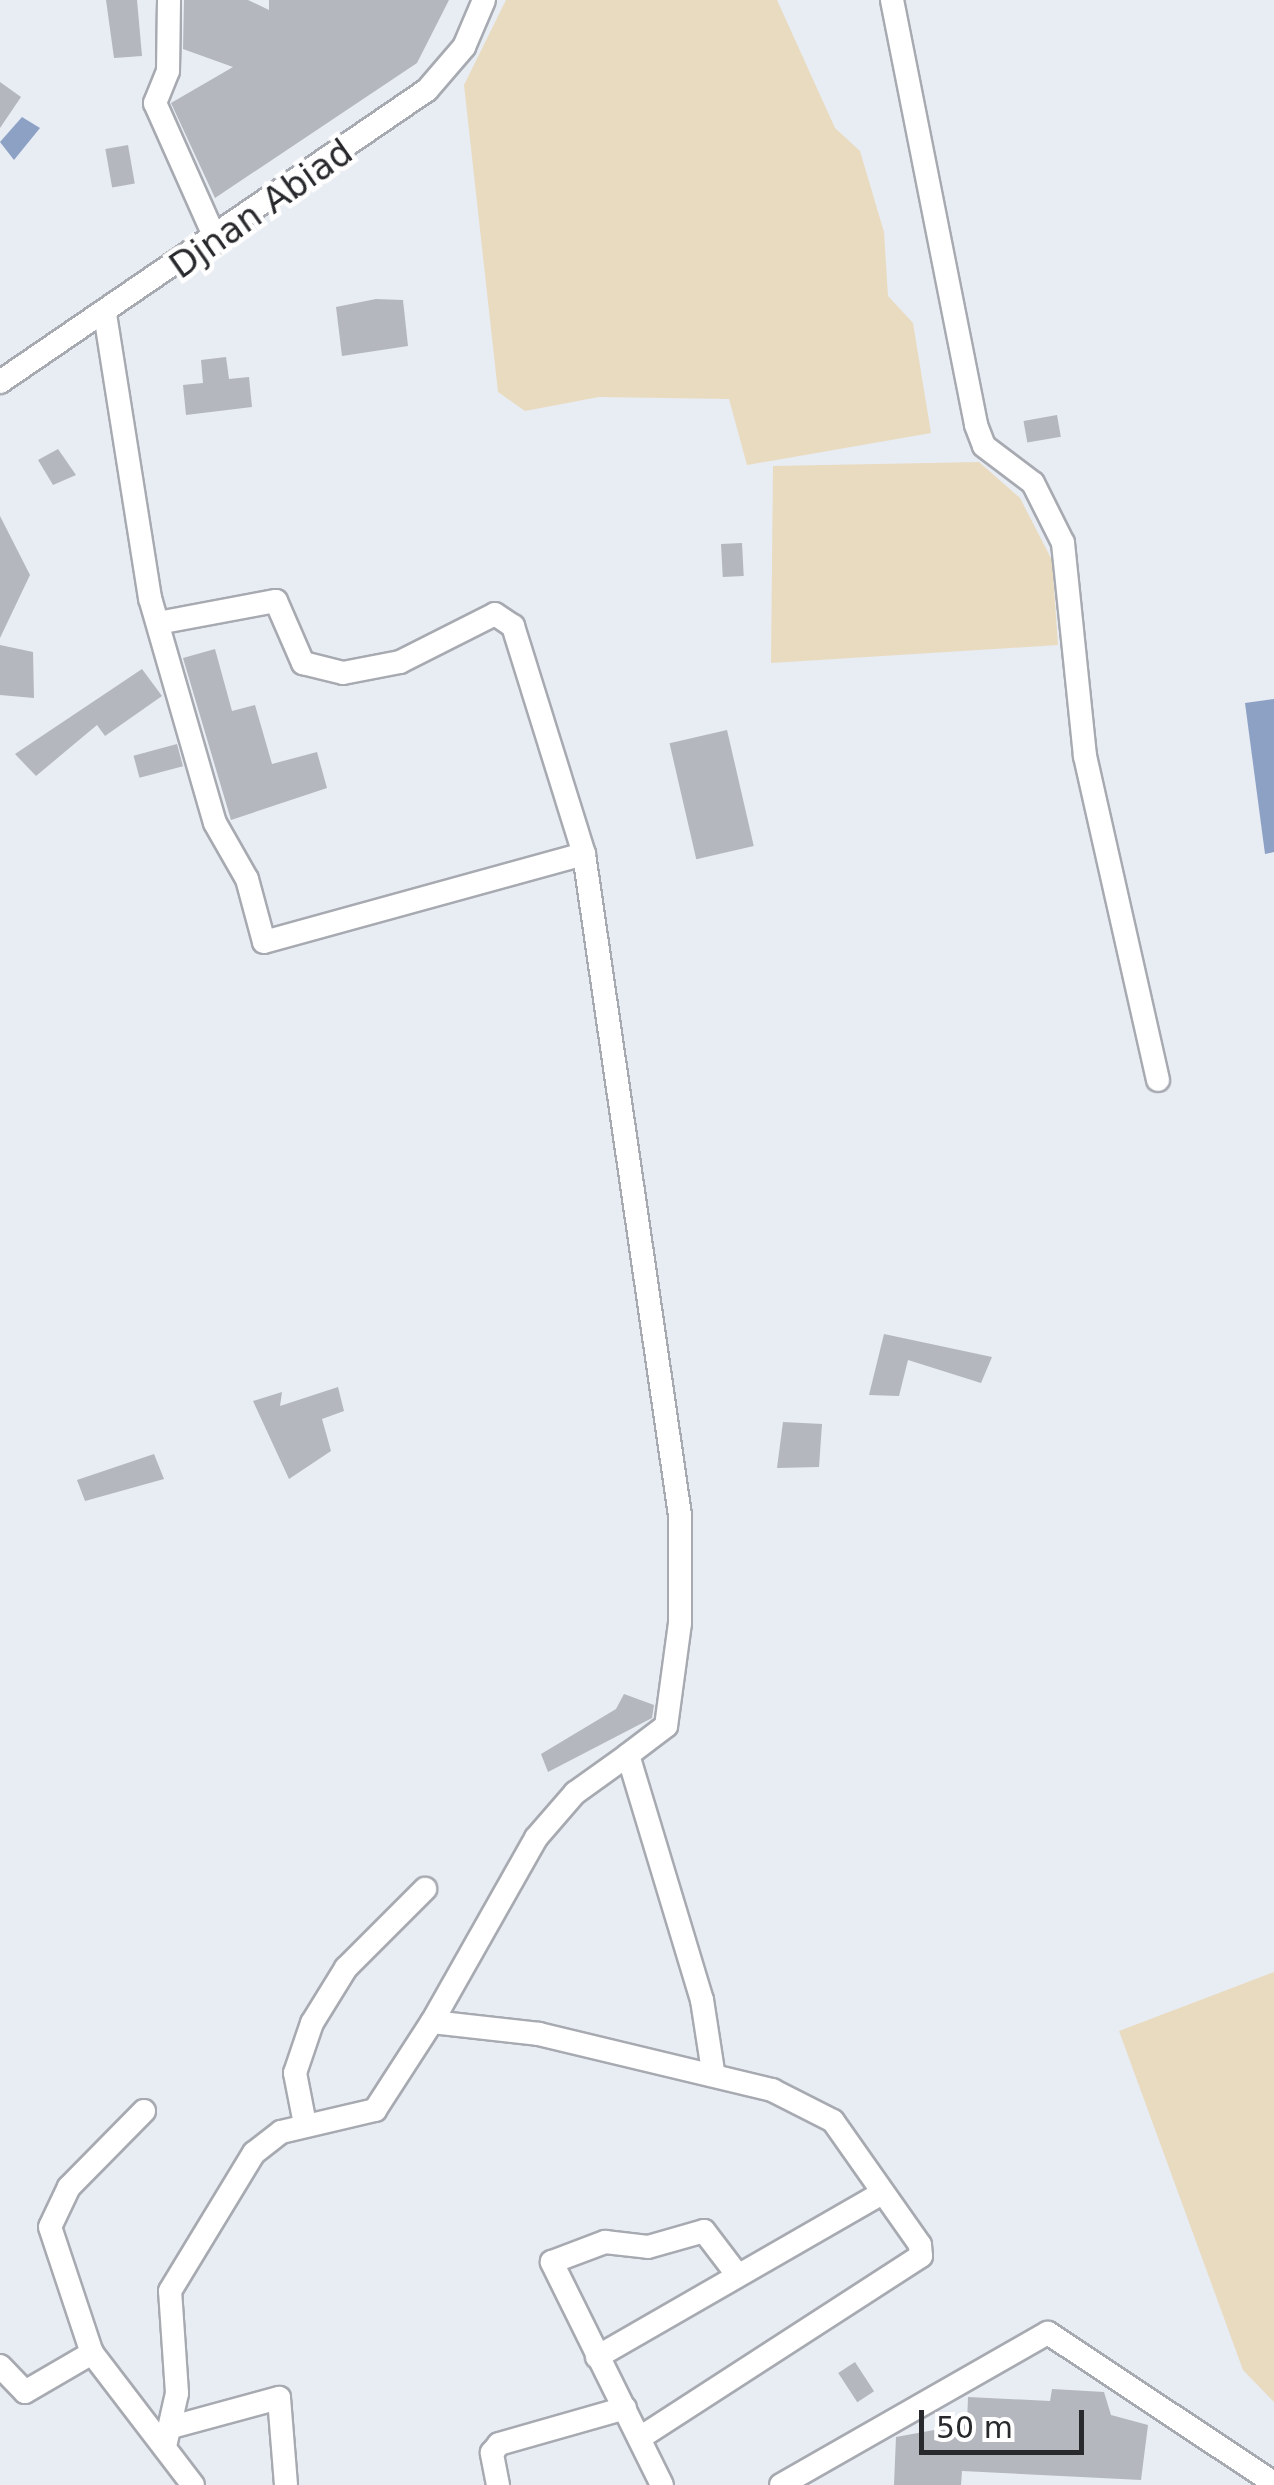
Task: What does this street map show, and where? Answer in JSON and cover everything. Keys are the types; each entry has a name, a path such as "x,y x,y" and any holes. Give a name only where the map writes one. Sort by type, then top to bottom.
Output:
{"street":[{"path":"169,0 168,72 155,103 217,242"},
{"name":"Djnan Abiad","path":"0,382 217,242 427,90 464,47 484,0"},
{"path":"892,0 976,425 984,446 1033,484 1063,543 1085,756 1158,1080"},
{"path":"105,314 158,623 215,823 248,879 264,942 584,854"},
{"path":"158,623 276,600 303,664 342,673 382,669 502,615 584,854 680,1515 680,1623 666,1726 574,1793 536,1838 432,2022 375,2110 305,2124 254,2153 170,2291 169,2434"},
{"path":"628,1755 702,2000 713,2071"},
{"path":"305,2124 295,2073 312,2022 346,1968 425,1889"},
{"path":"432,2022 713,2071 833,2121 921,2256 640,2436"},
{"path":"144,2112 52,2216 54,2254 92,2353 169,2434 193,2485"},
{"path":"597,2357 736,2273 882,2193"},
{"path":"662,2485 551,2270 555,2258 704,2231 736,2273"},
{"path":"781,2485 1040,2333 1274,2483"},
{"path":"0,2366 25,2392 92,2353"},
{"path":"169,2434 278,2398 286,2485"},
{"path":"498,2485 499,2444 625,2408"}],"shaded area":[{"path":"506,0 777,0 835,128 860,151 884,232 888,296 913,323 931,433 747,465 729,399 599,397 525,411 498,392 464,85"},
{"path":"979,462 1020,498 1052,560 1058,645 771,663 773,466"},
{"path":"1274,1972 1274,2402 1243,2370 1119,2031"}],"water":[{"path":"22,117 40,128 14,160 0,142"},
{"path":"1274,699 1274,852 1265,854 1245,703"}],"building":[{"path":"106,0 137,0 142,56 114,58"},
{"path":"184,0 248,0 269,10 269,0 449,0 417,63 215,198 171,103 233,67 183,49"},
{"path":"0,82 21,97 0,128"},
{"path":"128,145 135,183 112,187 105,149"},
{"path":"376,299 403,300 408,346 342,356 336,307"},
{"path":"226,357 229,379 249,377 252,407 186,415 183,385 203,383 201,360"},
{"path":"1057,415 1061,437 1027,443 1024,421"},
{"path":"58,449 76,475 53,485 38,460"},
{"path":"0,516 30,575 0,638"},
{"path":"742,543 744,576 723,577 721,544"},
{"path":"0,645 33,652 34,698 0,695"},
{"path":"215,649 232,711 255,705 272,764 317,752 327,788 231,820 183,658"},
{"path":"142,669 162,696 105,736 97,725 36,776 15,754"},
{"path":"727,730 754,846 696,859 670,743"},
{"path":"177,744 183,766 139,778 134,756"},
{"path":"884,1334 992,1357 981,1383 908,1360 899,1396 869,1395"},
{"path":"338,1387 344,1411 322,1419 331,1451 289,1479 253,1401 282,1392 280,1406"},
{"path":"783,1422 822,1424 819,1467 777,1468"},
{"path":"154,1454 164,1479 85,1501 77,1480"},
{"path":"624,1694 654,1705 652,1718 548,1772 541,1754 616,1709"},
{"path":"855,2362 874,2391 857,2402 838,2373"},
{"path":"1052,2389 1104,2392 1111,2415 1148,2425 1141,2480 962,2471 961,2485 894,2485 896,2437 967,2424 968,2397 1050,2401"}]}
